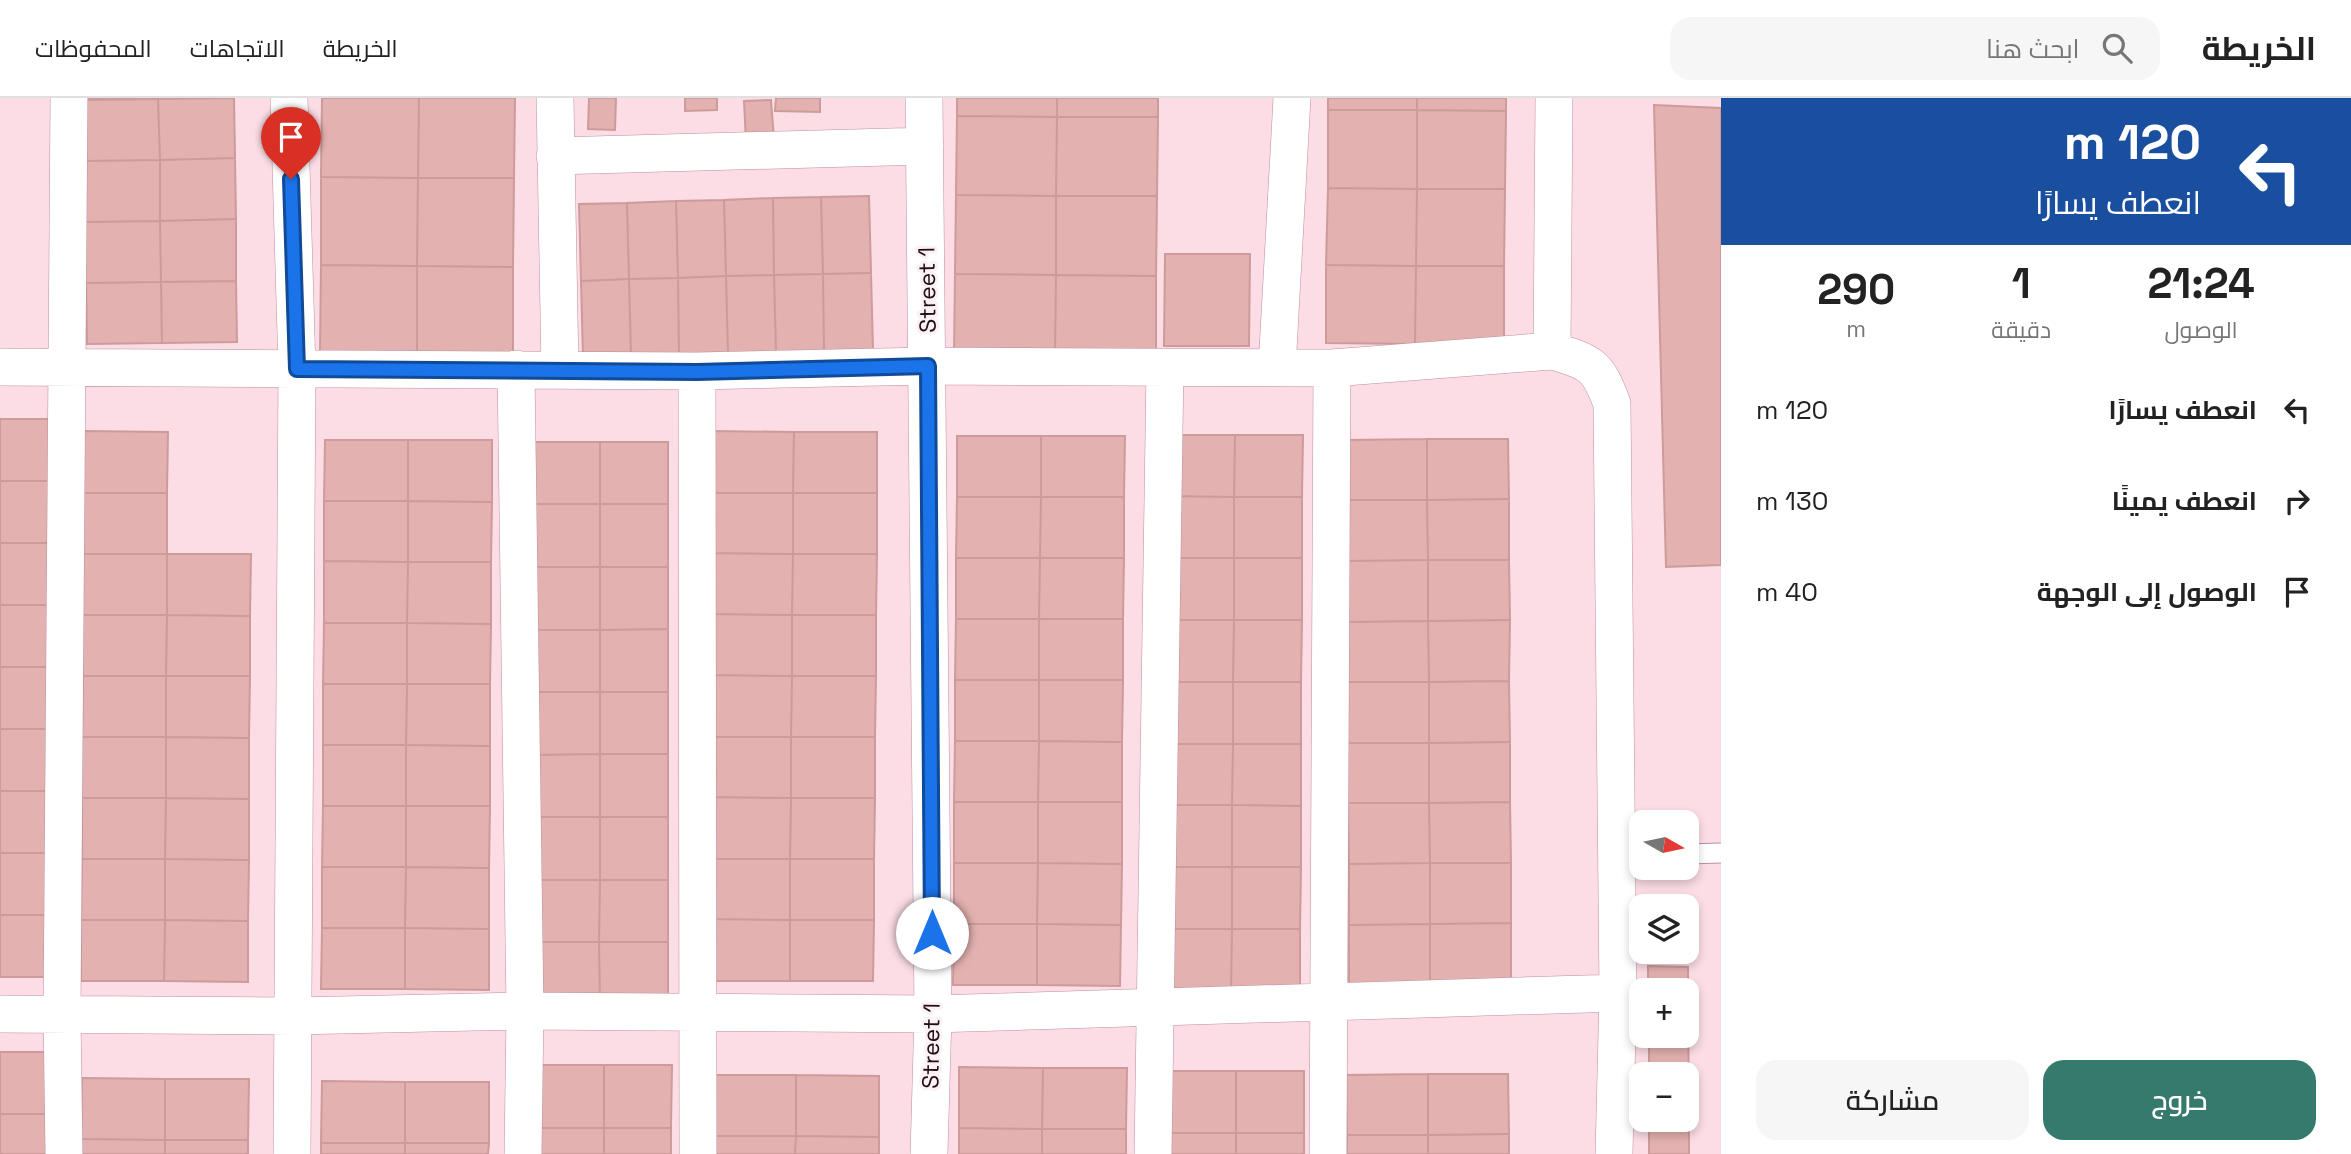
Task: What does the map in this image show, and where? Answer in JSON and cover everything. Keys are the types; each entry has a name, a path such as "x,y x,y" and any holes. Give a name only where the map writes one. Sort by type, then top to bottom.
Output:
{"street":[{"path":"64,1154 62,1014 69,98"},
{"path":"289,98 297,369 295,1016 292,1154"},
{"path":"555,98 560,369"},
{"name":"Street 1","path":"924,98 933,1014 929,1154"},
{"path":"1277,368 1292,98"},
{"path":"1552,351 1554,98"},
{"path":"555,156 925,146"},
{"path":"0,367 697,372 928,366 1332,368 1552,351 1589,361 1604,380 1612,404 1628,855 1618,993 1614,1154"},
{"path":"1153,1154 1165,367"},
{"path":"1328,1154 1332,368"},
{"path":"516,369 525,1011 523,1154"},
{"path":"697,372 698,1154"},
{"path":"0,1014 295,1016 525,1011 933,1014 1618,993"}],"lane":[{"path":"1699,854 1721,853"}],"building":[{"path":"158,98 158,99 83,100"},
{"path":"234,98 235,158 160,160 158,99"},
{"path":"322,98 419,98 418,178 321,177"},
{"path":"419,98 515,98 514,178 418,178"},
{"path":"589,98 616,98 615,130 588,129"},
{"path":"685,98 717,98 717,110 685,111"},
{"path":"776,98 820,98 820,112 775,111"},
{"path":"957,98 1057,98 1057,117 957,116"},
{"path":"1057,98 1158,98 1158,117 1057,117"},
{"path":"1328,98 1417,98 1417,110 1328,110"},
{"path":"1417,98 1506,98 1506,111 1417,110"},
{"path":"158,99 160,160 84,161 83,100"},
{"path":"771,100 774,139 746,141 744,101"},
{"path":"1654,105 1721,108 1721,565 1666,567"},
{"path":"1328,110 1417,110 1417,189 1328,188"},
{"path":"1417,110 1506,111 1505,189 1417,189"},
{"path":"957,116 1057,117 1056,196 956,195"},
{"path":"1057,117 1158,117 1157,196 1056,196"},
{"path":"235,158 236,219 160,221 160,160"},
{"path":"160,160 160,221 85,222 84,161"},
{"path":"321,177 418,178 417,266 321,265"},
{"path":"418,178 514,178 513,267 417,266"},
{"path":"1328,188 1417,189 1416,266 1326,265"},
{"path":"1417,189 1505,189 1504,266 1416,266"},
{"path":"956,195 1056,196 1056,275 955,274"},
{"path":"869,196 871,273 823,274 821,197"},
{"path":"1056,196 1157,196 1156,276 1056,275"},
{"path":"821,197 823,274 774,275 773,198"},
{"path":"773,198 774,275 726,276 724,200"},
{"path":"724,200 726,276 678,278 676,201"},
{"path":"676,201 678,278 629,279 627,203"},
{"path":"627,203 629,279 581,281 579,204"},
{"path":"236,219 236,281 161,282 160,221"},
{"path":"160,221 161,282 86,283 85,222"},
{"path":"1165,254 1250,254 1249,346 1164,346"},
{"path":"321,265 417,266 417,355 320,354"},
{"path":"1326,265 1416,266 1415,344 1326,343"},
{"path":"417,266 513,267 513,356 417,355"},
{"path":"1416,266 1504,266 1504,344 1415,344"},
{"path":"871,273 873,350 824,351 823,274"},
{"path":"823,274 824,351 776,352 774,275"},
{"path":"955,274 1056,275 1055,354 954,354"},
{"path":"774,275 776,352 728,353 726,276"},
{"path":"1056,275 1156,276 1156,355 1055,354"},
{"path":"726,276 728,353 679,355 678,278"},
{"path":"678,278 679,355 631,356 629,279"},
{"path":"629,279 631,356 583,357 581,281"},
{"path":"236,281 237,342 162,343 161,282"},
{"path":"161,282 162,343 87,344 86,283"},
{"path":"0,419 52,419 52,481 0,481"},
{"path":"84,431 168,432 167,493 84,493"},
{"path":"710,431 794,432 793,493 709,493"},
{"path":"794,432 877,432 877,493 793,493"},
{"path":"1166,435 1235,435 1234,497 1166,496"},
{"path":"1235,435 1303,435 1302,497 1234,497"},
{"path":"957,436 1041,436 1041,497 957,497"},
{"path":"1041,436 1125,436 1124,497 1041,497"},
{"path":"1427,439 1508,439 1509,499 1427,500"},
{"path":"1427,439 1427,500 1347,500 1346,440"},
{"path":"325,440 408,440 408,501 324,501"},
{"path":"408,440 492,440 492,502 408,501"},
{"path":"532,442 600,442 600,504 532,504"},
{"path":"600,442 668,442 668,504 600,504"},
{"path":"0,481 52,481 51,543 0,543"},
{"path":"84,493 167,493 167,554 83,554"},
{"path":"709,493 793,493 793,554 709,553"},
{"path":"793,493 877,493 877,554 793,554"},
{"path":"1166,496 1234,497 1234,558 1165,558"},
{"path":"957,497 1041,497 1040,558 956,558"},
{"path":"1041,497 1124,497 1124,558 1040,558"},
{"path":"1234,497 1302,497 1302,558 1234,558"},
{"path":"1509,499 1509,560 1428,560 1427,500"},
{"path":"1347,500 1427,500 1428,560 1347,561"},
{"path":"324,501 408,501 408,562 324,561"},
{"path":"408,501 492,502 491,562 408,562"},
{"path":"532,504 600,504 600,567 532,567"},
{"path":"600,504 668,504 668,567 600,567"},
{"path":"0,543 51,543 51,605 0,605"},
{"path":"709,553 793,554 792,615 708,614"},
{"path":"83,554 167,554 167,615 83,615"},
{"path":"167,554 251,554 250,616 167,615"},
{"path":"793,554 877,554 876,615 792,615"},
{"path":"956,558 1040,558 1039,619 956,619"},
{"path":"1040,558 1124,558 1123,619 1039,619"},
{"path":"1165,558 1234,558 1234,620 1165,620"},
{"path":"1234,558 1302,558 1302,620 1234,620"},
{"path":"1428,560 1428,621 1347,622 1347,561"},
{"path":"1428,560 1509,560 1510,620 1428,621"},
{"path":"324,561 408,562 407,623 324,623"},
{"path":"408,562 491,562 491,624 407,623"},
{"path":"532,567 600,567 600,630 532,630"},
{"path":"600,567 668,567 668,629 600,630"},
{"path":"0,605 51,605 51,667 0,667"},
{"path":"708,614 792,615 792,676 708,675"},
{"path":"83,615 167,615 166,676 83,676"},
{"path":"167,615 250,616 250,676 166,676"},
{"path":"792,615 876,615 876,676 792,676"},
{"path":"956,619 1039,619 1039,680 955,680"},
{"path":"1039,619 1123,619 1123,680 1039,680"},
{"path":"1165,620 1234,620 1233,682 1165,682"},
{"path":"1234,620 1302,620 1301,682 1233,682"},
{"path":"1510,620 1509,681 1429,682 1428,621"},
{"path":"1428,621 1429,682 1348,682 1347,622"},
{"path":"324,623 407,623 407,684 323,684"},
{"path":"407,623 491,624 490,684 407,684"},
{"path":"668,629 668,692 600,692 600,630"},
{"path":"532,630 600,630 600,692 532,692"},
{"path":"0,667 51,667 50,729 0,729"},
{"path":"708,675 792,676 791,737 707,737"},
{"path":"83,676 166,676 166,737 82,737"},
{"path":"166,676 250,676 249,738 166,737"},
{"path":"792,676 876,676 875,737 791,737"},
{"path":"955,680 1039,680 1039,741 955,741"},
{"path":"1039,680 1123,680 1122,742 1039,741"},
{"path":"1509,681 1510,742 1429,743 1429,682"},
{"path":"1165,682 1233,682 1233,744 1165,744"},
{"path":"1233,682 1301,682 1301,744 1233,744"},
{"path":"1348,682 1429,682 1429,743 1348,743"},
{"path":"323,684 407,684 406,745 323,745"},
{"path":"407,684 490,684 490,746 406,745"},
{"path":"532,692 600,692 600,754 532,755"},
{"path":"600,692 668,692 668,754 600,754"},
{"path":"0,729 50,729 50,791 0,791"},
{"path":"82,737 166,737 166,798 82,798"},
{"path":"166,737 249,738 249,799 166,798"},
{"path":"707,737 791,737 791,798 707,797"},
{"path":"791,737 875,737 875,798 791,798"},
{"path":"955,741 1039,741 1038,802 954,802"},
{"path":"1039,741 1122,742 1122,802 1038,802"},
{"path":"1510,742 1510,802 1429,803 1429,743"},
{"path":"1348,743 1429,743 1429,803 1348,803"},
{"path":"1165,744 1233,744 1232,805 1164,805"},
{"path":"1233,744 1301,744 1301,806 1232,805"},
{"path":"323,745 406,745 406,806 323,806"},
{"path":"406,745 490,746 490,806 406,806"},
{"path":"600,754 668,754 668,817 600,817"},
{"path":"600,754 600,817 532,817 532,755"},
{"path":"0,791 50,791 50,853 0,853"},
{"path":"707,797 791,798 790,859 707,859"},
{"path":"82,798 166,798 165,859 82,859"},
{"path":"166,798 249,799 249,860 165,859"},
{"path":"791,798 875,798 874,859 790,859"},
{"path":"954,802 1038,802 1038,863 954,863"},
{"path":"1038,802 1122,802 1122,864 1038,863"},
{"path":"1510,802 1511,863 1430,863 1429,803"},
{"path":"1348,803 1429,803 1430,863 1349,864"},
{"path":"1164,805 1232,805 1232,867 1164,867"},
{"path":"1232,805 1301,806 1301,867 1232,867"},
{"path":"323,806 406,806 406,867 322,867"},
{"path":"406,806 490,806 489,868 406,867"},
{"path":"532,817 600,817 600,880 532,880"},
{"path":"600,817 668,817 668,880 600,880"},
{"path":"0,853 50,853 50,915 0,915"},
{"path":"82,859 165,859 165,920 81,920"},
{"path":"165,859 249,860 248,921 165,920"},
{"path":"707,859 790,859 790,920 706,919"},
{"path":"790,859 874,859 874,920 790,920"},
{"path":"954,863 1038,863 1037,924 954,924"},
{"path":"1038,863 1122,864 1121,925 1037,924"},
{"path":"1430,863 1511,863 1511,923 1430,924"},
{"path":"1430,863 1430,924 1349,925 1349,864"},
{"path":"322,867 406,867 405,928 322,928"},
{"path":"406,867 489,868 489,929 405,928"},
{"path":"1164,867 1232,867 1232,929 1164,929"},
{"path":"1232,867 1301,867 1300,929 1232,929"},
{"path":"532,880 600,880 599,942 532,942"},
{"path":"600,880 668,880 668,942 599,942"},
{"path":"0,915 50,915 49,977 0,977"},
{"path":"706,919 790,920 790,981 706,981"},
{"path":"81,920 165,920 164,981 81,981"},
{"path":"165,920 248,921 248,982 164,981"},
{"path":"790,920 874,920 873,981 790,981"},
{"path":"1511,923 1511,984 1430,985 1430,924"},
{"path":"954,924 1037,924 1037,985 953,985"},
{"path":"1037,924 1121,925 1120,986 1037,985"},
{"path":"1430,924 1430,985 1349,986 1349,925"},
{"path":"322,928 405,928 405,989 321,989"},
{"path":"405,928 489,929 489,990 405,989"},
{"path":"1164,929 1232,929 1231,991 1163,991"},
{"path":"1232,929 1300,929 1300,991 1231,991"},
{"path":"532,942 599,942 600,1005 532,1005"},
{"path":"599,942 668,942 668,1005 600,1005"},
{"path":"1648,966 1688,967 1688,978 1648,978"},
{"path":"1649,1048 1688,1048 1689,1062 1649,1062"},
{"path":"0,1052 52,1052 51,1114 0,1114"},
{"path":"536,1065 604,1065 604,1128 536,1128"},
{"path":"604,1065 672,1065 671,1128 604,1128"},
{"path":"959,1067 1043,1068 1042,1129 959,1128"},
{"path":"1043,1068 1127,1068 1126,1129 1042,1129"},
{"path":"1168,1071 1236,1071 1236,1133 1167,1133"},
{"path":"1236,1071 1304,1071 1304,1133 1236,1133"},
{"path":"1428,1074 1428,1135 1347,1135 1346,1075"},
{"path":"1428,1074 1508,1074 1509,1134 1428,1135"},
{"path":"712,1075 796,1075 796,1136 712,1136"},
{"path":"796,1075 879,1076 879,1137 796,1136"},
{"path":"82,1078 165,1079 165,1140 81,1139"},
{"path":"165,1079 249,1079 248,1140 165,1140"},
{"path":"322,1081 405,1082 405,1143 321,1143"},
{"path":"405,1082 489,1082 489,1143 405,1143"},
{"path":"0,1114 51,1114 51,1154 0,1154"},
{"path":"536,1128 604,1128 604,1154 536,1154"},
{"path":"604,1128 671,1128 671,1154 604,1154"},
{"path":"959,1128 1042,1129 1042,1154 959,1154"},
{"path":"1042,1129 1126,1129 1126,1154 1042,1154"},
{"path":"1649,1132 1689,1132 1689,1154 1649,1154"},
{"path":"1167,1133 1236,1133 1236,1154 1167,1154"},
{"path":"1236,1133 1304,1133 1304,1154 1236,1154"},
{"path":"1509,1134 1509,1154 1428,1154 1428,1135"},
{"path":"1347,1135 1428,1135 1428,1154 1347,1154"},
{"path":"712,1136 796,1136 795,1154 712,1154"},
{"path":"796,1136 879,1137 879,1154 795,1154"},
{"path":"81,1139 165,1140 165,1154 81,1154"},
{"path":"165,1140 248,1140 248,1154 165,1154"},
{"path":"321,1143 405,1143 405,1154 321,1154"},
{"path":"405,1143 489,1143 488,1154 405,1154"}],"route":[{"path":"291,179 297,369 697,372 928,366 932,933"}]}
